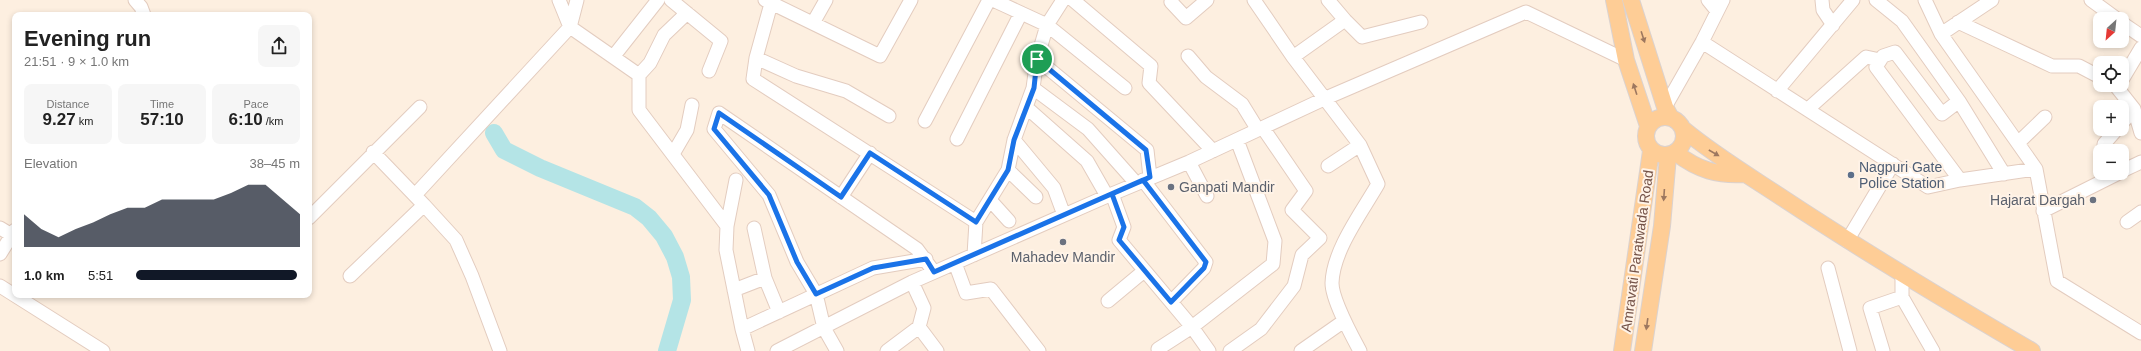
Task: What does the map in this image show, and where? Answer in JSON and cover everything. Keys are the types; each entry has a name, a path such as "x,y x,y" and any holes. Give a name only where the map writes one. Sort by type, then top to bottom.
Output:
{"main road":[{"path":"1614,0 1626,60 1648,126 1646,139 1651,151 1659,155 1672,154 1692,165 1721,174 1746,174"},
{"path":"1631,0 1668,112 1678,122 1683,130 1704,147 1847,241 2029,350"},
{"path":"1648,126 1654,120 1662,117 1668,112"},
{"path":"1672,154 1682,146 1684,138 1683,130"},
{"name":"Amravati Paratwada Road","path":"1622,351 1651,151"},
{"name":"Amravati Paratwada Road","path":"1643,351 1672,154"}],"street":[{"path":"135,0 142,7 143,12"},
{"path":"559,0 570,27 639,75"},
{"path":"415,195 570,27 577,0"},
{"path":"613,57 658,0"},
{"path":"671,0 721,41 710,71"},
{"path":"813,23 826,0"},
{"path":"911,0 880,56 769,1 756,58 753,79 976,222"},
{"path":"925,121 989,0"},
{"path":"993,0 1047,25 1125,88"},
{"path":"974,255 976,222 1008,170 1014,140 1034,88 1037,59 1047,25 1063,0"},
{"path":"1073,0 1151,66 1149,83 1213,151"},
{"path":"1172,0 1171,2 1186,18 1207,0"},
{"path":"1254,0 1293,57 1326,98 1360,145 1378,184 1338,254 1332,284 1344,321 1360,351"},
{"path":"1328,0 1362,37 1421,22"},
{"path":"1668,112 1720,6 1708,0"},
{"path":"1822,0 1822,10 1833,25"},
{"path":"1777,91 1853,0"},
{"path":"1876,0 1902,21 1959,101 2004,174"},
{"path":"1926,0 1941,34 2036,169 2056,281 2141,333"},
{"path":"1941,34 1992,0"},
{"path":"2090,0 2107,12"},
{"path":"777,351 934,272 1143,180 1189,162 1326,98 1526,12 1626,60"},
{"path":"687,13 664,35 650,63 639,75 640,110 727,226"},
{"path":"957,139 1021,13"},
{"path":"1293,57 1345,20"},
{"path":"1958,22 2052,66 2079,66 2093,73"},
{"path":"2129,28 2141,36"},
{"path":"1702,42 1928,187 1960,180 2036,169"},
{"path":"2129,67 2141,48"},
{"path":"1959,101 1942,114 1895,52 1883,56 1876,67 1960,180"},
{"path":"1188,56 1206,77 1242,104 1306,190 1292,210 1320,238 1302,255 1294,286 1261,329 1230,351"},
{"path":"1808,109 1866,57 1880,60"},
{"path":"756,58 796,76 846,91 889,116"},
{"path":"1037,59 1146,150 1143,180"},
{"path":"1034,88 1088,128 1143,180 1206,262 1204,268 1171,302"},
{"path":"2123,92 2134,109 2141,133"},
{"path":"673,154 687,130 692,105"},
{"path":"312,215 373,152 420,107"},
{"path":"1026,107 1087,161 1109,195 1124,227 1119,240 1192,327 1209,351"},
{"path":"2129,115 2134,109"},
{"path":"838,351 824,328 816,294 797,262 769,195 714,129 719,113 917,249 926,259 934,272"},
{"path":"2018,143 2046,117"},
{"path":"2104,144 2111,136"},
{"path":"1014,140 1054,188 1064,215"},
{"path":"1158,349 1192,327 1273,264 1275,241 1238,140"},
{"path":"1328,166 1360,145"},
{"path":"373,152 456,240 472,276 500,351"},
{"path":"841,197 870,153"},
{"path":"1189,162 1207,196"},
{"path":"2129,168 2141,162"},
{"path":"1847,241 1893,164"},
{"path":"1008,170 1036,197"},
{"path":"736,180 727,226 726,250 748,351"},
{"path":"2043,211 2099,180"},
{"path":"990,200 1009,221"},
{"path":"350,276 424,205"},
{"path":"2127,222 2141,212"},
{"path":"0,228 12,233"},
{"path":"754,228 765,278 779,312"},
{"path":"0,254 12,237"},
{"path":"742,329 873,268 926,259"},
{"path":"955,263 966,293 991,289 1039,351"},
{"path":"1828,268 1850,351"},
{"path":"1108,301 1144,271"},
{"path":"1902,275 1902,297 1933,351"},
{"path":"734,290 765,278"},
{"path":"887,351 919,327 924,308 912,282"},
{"path":"0,286 12,294"},
{"path":"1883,351 1870,308 1902,297"},
{"path":"19,298 103,351"},
{"path":"1304,350 1344,321"},
{"path":"919,327 937,351"}],"waterway":[{"path":"494,133 504,150 540,168 635,207 649,218 664,236 675,257 681,277 682,300 667,351"}],"place":[{"name":"Nagpuri Gate Police Station","path":"1851,175"},
{"name":"Ganpati Mandir","path":"1171,187"},
{"name":"Hajarat Dargah","path":"2093,200"},
{"name":"Mahadev Mandir","path":"1063,242"}],"route":[{"path":"1037,59 1034,88 1014,140 1008,170 976,222 870,153 841,197 719,113 714,129 769,195 797,262 816,294 873,268 926,259 934,272 1112,194 1143,180 1192,241 1206,262 1204,268 1171,302 1119,240 1124,227 1112,194 1136,183 1143,180 1150,177 1146,150 1037,59"}]}
